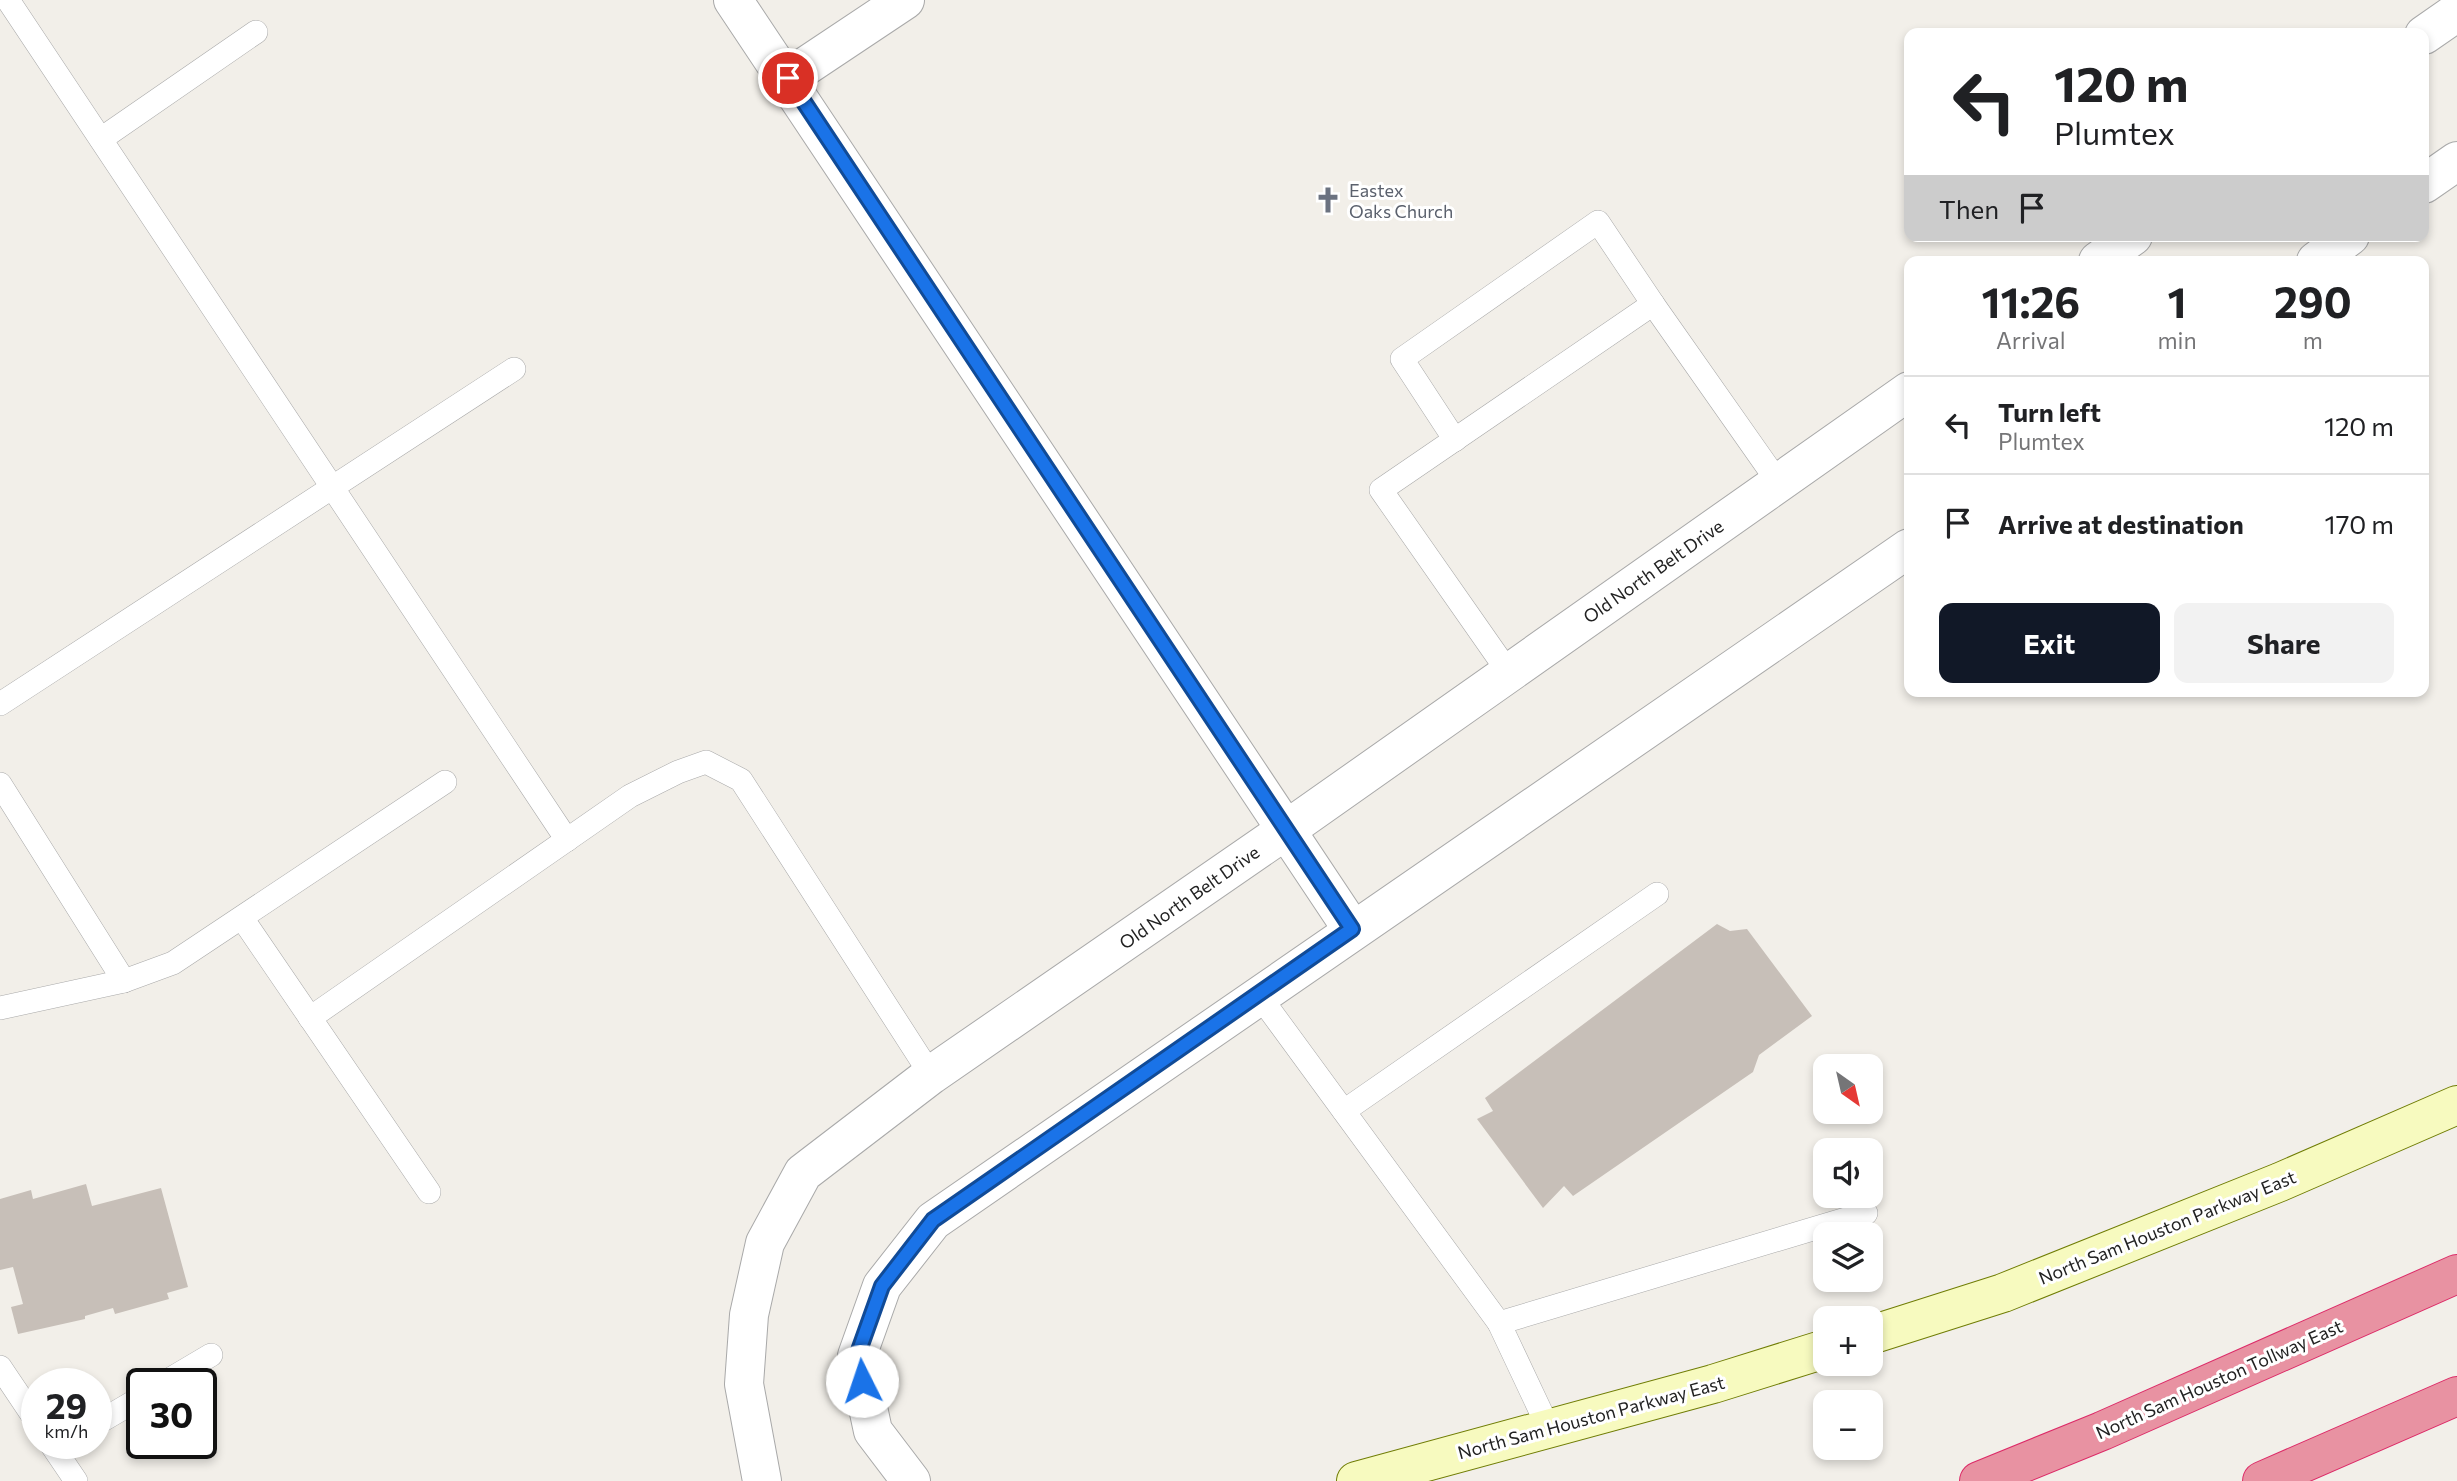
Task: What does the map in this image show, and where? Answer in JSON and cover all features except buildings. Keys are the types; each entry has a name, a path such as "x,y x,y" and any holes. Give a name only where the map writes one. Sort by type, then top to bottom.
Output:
{"highway":[{"name":"North Sam Houston Tollway East","path":"1979,1481 2102,1431 2457,1274"},
{"path":"2262,1481 2457,1395"}],"main road":[{"name":"North Sam Houston Parkway East","path":"1883,1331 2003,1293 2280,1182 2457,1105"},
{"name":"North Sam Houston Parkway East","path":"1356,1481 1713,1384 1813,1353"}],"street":[{"path":"733,0 788,78 1352,929"},
{"path":"788,78 905,0"},
{"path":"2429,32 2457,12"},
{"path":"2429,181 2457,161"},
{"path":"2105,256 2125,242"},
{"path":"2323,256 2342,242"},
{"name":"Old North Belt Drive","path":"762,1481 744,1384 749,1315 765,1243 803,1173 930,1075 1286,830 1904,394"},
{"path":"911,1481 873,1431 857,1356 882,1286 933,1220 1904,551"}],"lane":[{"path":"8,0 567,840"},
{"path":"101,139 256,32"},
{"path":"1455,440 1402,359 1598,222 1778,482"},
{"path":"1508,673 1381,490 1653,304"},
{"path":"0,704 514,369"},
{"path":"310,1018 630,796 687,768 706,762 741,780 930,1075"},
{"path":"0,1008 124,981 173,963 445,782"},
{"path":"0,785 124,981"},
{"path":"1344,1111 1657,894"},
{"path":"242,918 429,1192"},
{"path":"1258,994 1499,1323 1549,1429"},
{"path":"1499,1323 1866,1213"},
{"path":"189,1368 211,1355"},
{"path":"0,1367 21,1398"},
{"path":"64,1459 76,1481"}],"place":[{"name":"Eastex Oaks Church","path":"1328,200"}],"route":[{"path":"788,78 1352,929 933,1220 882,1286 857,1356 862,1381"}]}
